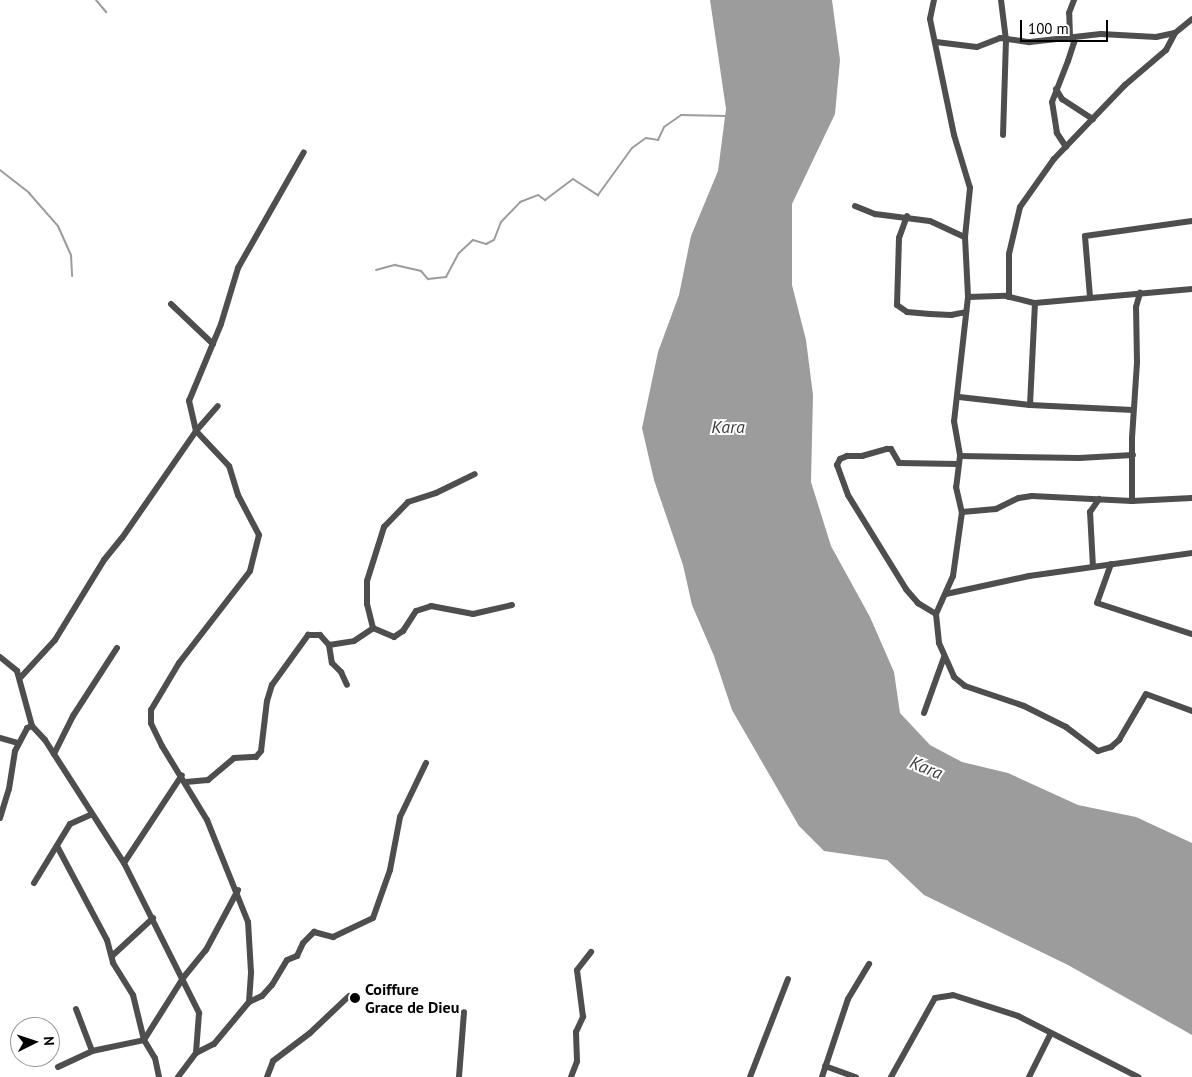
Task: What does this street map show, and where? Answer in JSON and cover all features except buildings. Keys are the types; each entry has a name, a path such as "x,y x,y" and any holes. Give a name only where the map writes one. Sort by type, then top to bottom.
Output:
{"street":[{"path":"934,0 930,19 954,135 970,188 965,237 968,297 959,397 954,421 960,456 956,487 962,512 956,561 946,594 936,614 935,630 944,657 954,676 965,686 1024,706 1066,727 1098,751 1110,747 1119,740 1146,694 1192,711"},
{"path":"1001,0 1006,40 1003,135"},
{"path":"1066,148 1057,133 1052,114 1056,89 1074,42 1071,37 1069,13 1074,0"},
{"path":"1009,297 1009,254 1020,207 1054,159 1092,119 1166,50 1176,33 1192,19"},
{"path":"936,42 977,47 992,39 1030,42 1101,34 1140,38 1176,33"},
{"path":"1056,89 1062,99 1092,119"},
{"path":"249,1002 251,943 248,922 238,890 186,782 162,746 151,723 151,710 178,663 250,571 259,535 238,495 229,466 196,432 189,401 213,344 238,268 304,152"},
{"path":"855,206 875,214 907,216 941,224 965,237"},
{"path":"907,216 898,247 897,305 908,312 952,315 966,312"},
{"path":"1090,297 1086,236 1192,221"},
{"path":"968,297 1009,297 1035,302 1192,289"},
{"path":"1132,501 1133,410 1137,362 1136,307 1140,293"},
{"path":"1030,405 1035,302"},
{"path":"171,304 213,344"},
{"path":"959,397 1030,405 1133,410"},
{"path":"20,678 55,640 104,560 122,538 196,432 218,406"},
{"path":"936,614 918,604 906,589 852,502 837,465 840,459 847,456 862,456 887,449 891,450 899,463 958,464"},
{"path":"960,456 1079,458 1133,455"},
{"path":"373,628 367,604 366,580 384,526 408,502 436,493 475,474"},
{"path":"962,512 996,508 1019,498 1032,496 1132,501 1192,498"},
{"path":"1093,567 1090,512 1099,498"},
{"path":"946,594 1029,576 1192,553"},
{"path":"1111,564 1099,589 1097,603 1192,634"},
{"path":"373,628 394,637 403,631 416,611 431,606 473,614 512,605"},
{"path":"329,645 354,641 373,628"},
{"path":"186,782 208,780 234,758 256,757 261,751 267,700 282,668 308,635 320,635 329,645 332,663 341,672 347,685"},
{"path":"54,754 73,716 117,648"},
{"path":"0,657 8,661 20,678 32,726 54,754 90,815 124,864 183,978 199,1012 196,1053"},
{"path":"924,713 944,657"},
{"path":"0,818 18,743 27,728 32,726"},
{"path":"0,738 18,743"},
{"path":"178,1077 196,1053 214,1044 249,1002 262,996 272,985 287,960 297,956 303,943 314,932 333,937 373,918 390,870 400,817 426,763"},
{"path":"124,864 182,775"},
{"path":"34,884 40,870 70,824 90,815"},
{"path":"57,846 112,956 113,963 133,995 144,1040 155,1058 159,1077"},
{"path":"60,1066 92,1051 144,1040 183,978 206,950 238,890"},
{"path":"112,956 153,918"},
{"path":"571,1077 577,1061 576,1032 583,1017 577,970 591,952"},
{"path":"822,1077 848,999 869,964"},
{"path":"750,1077 788,979"},
{"path":"891,1077 935,998 953,995 1018,1016 1138,1077"},
{"path":"267,1077 273,1061 310,1033 349,996"},
{"path":"76,1010 92,1051"},
{"path":"459,1077 464,1012"},
{"path":"1029,1077 1051,1033"},
{"path":"825,1066 856,1077"}],"water":[{"name":"Kara","path":"710,0 832,0 840,60 835,114 792,204 792,285 806,340 813,395 811,482 831,546 870,617 894,672 900,713 930,745 962,762 1008,773 1078,805 1136,817 1192,843 1192,1035 1068,965 924,895 887,860 824,851 799,826 732,710 714,656 692,605 683,565 654,480 642,428 658,352 679,295 691,236 718,171 726,109"}],"waterway":[{"path":"96,0 106,12"},
{"path":"376,270 395,265 421,271 428,279 446,277 459,253 473,240 486,244 494,240 501,222 520,202 538,195 545,200 573,179 598,195 632,148 646,138 658,140 664,127 681,115 726,116"},
{"path":"0,170 29,193 58,226 71,255 72,276"}],"place":[{"name":"Coiffure Grace de Dieu","path":"355,998"}]}
